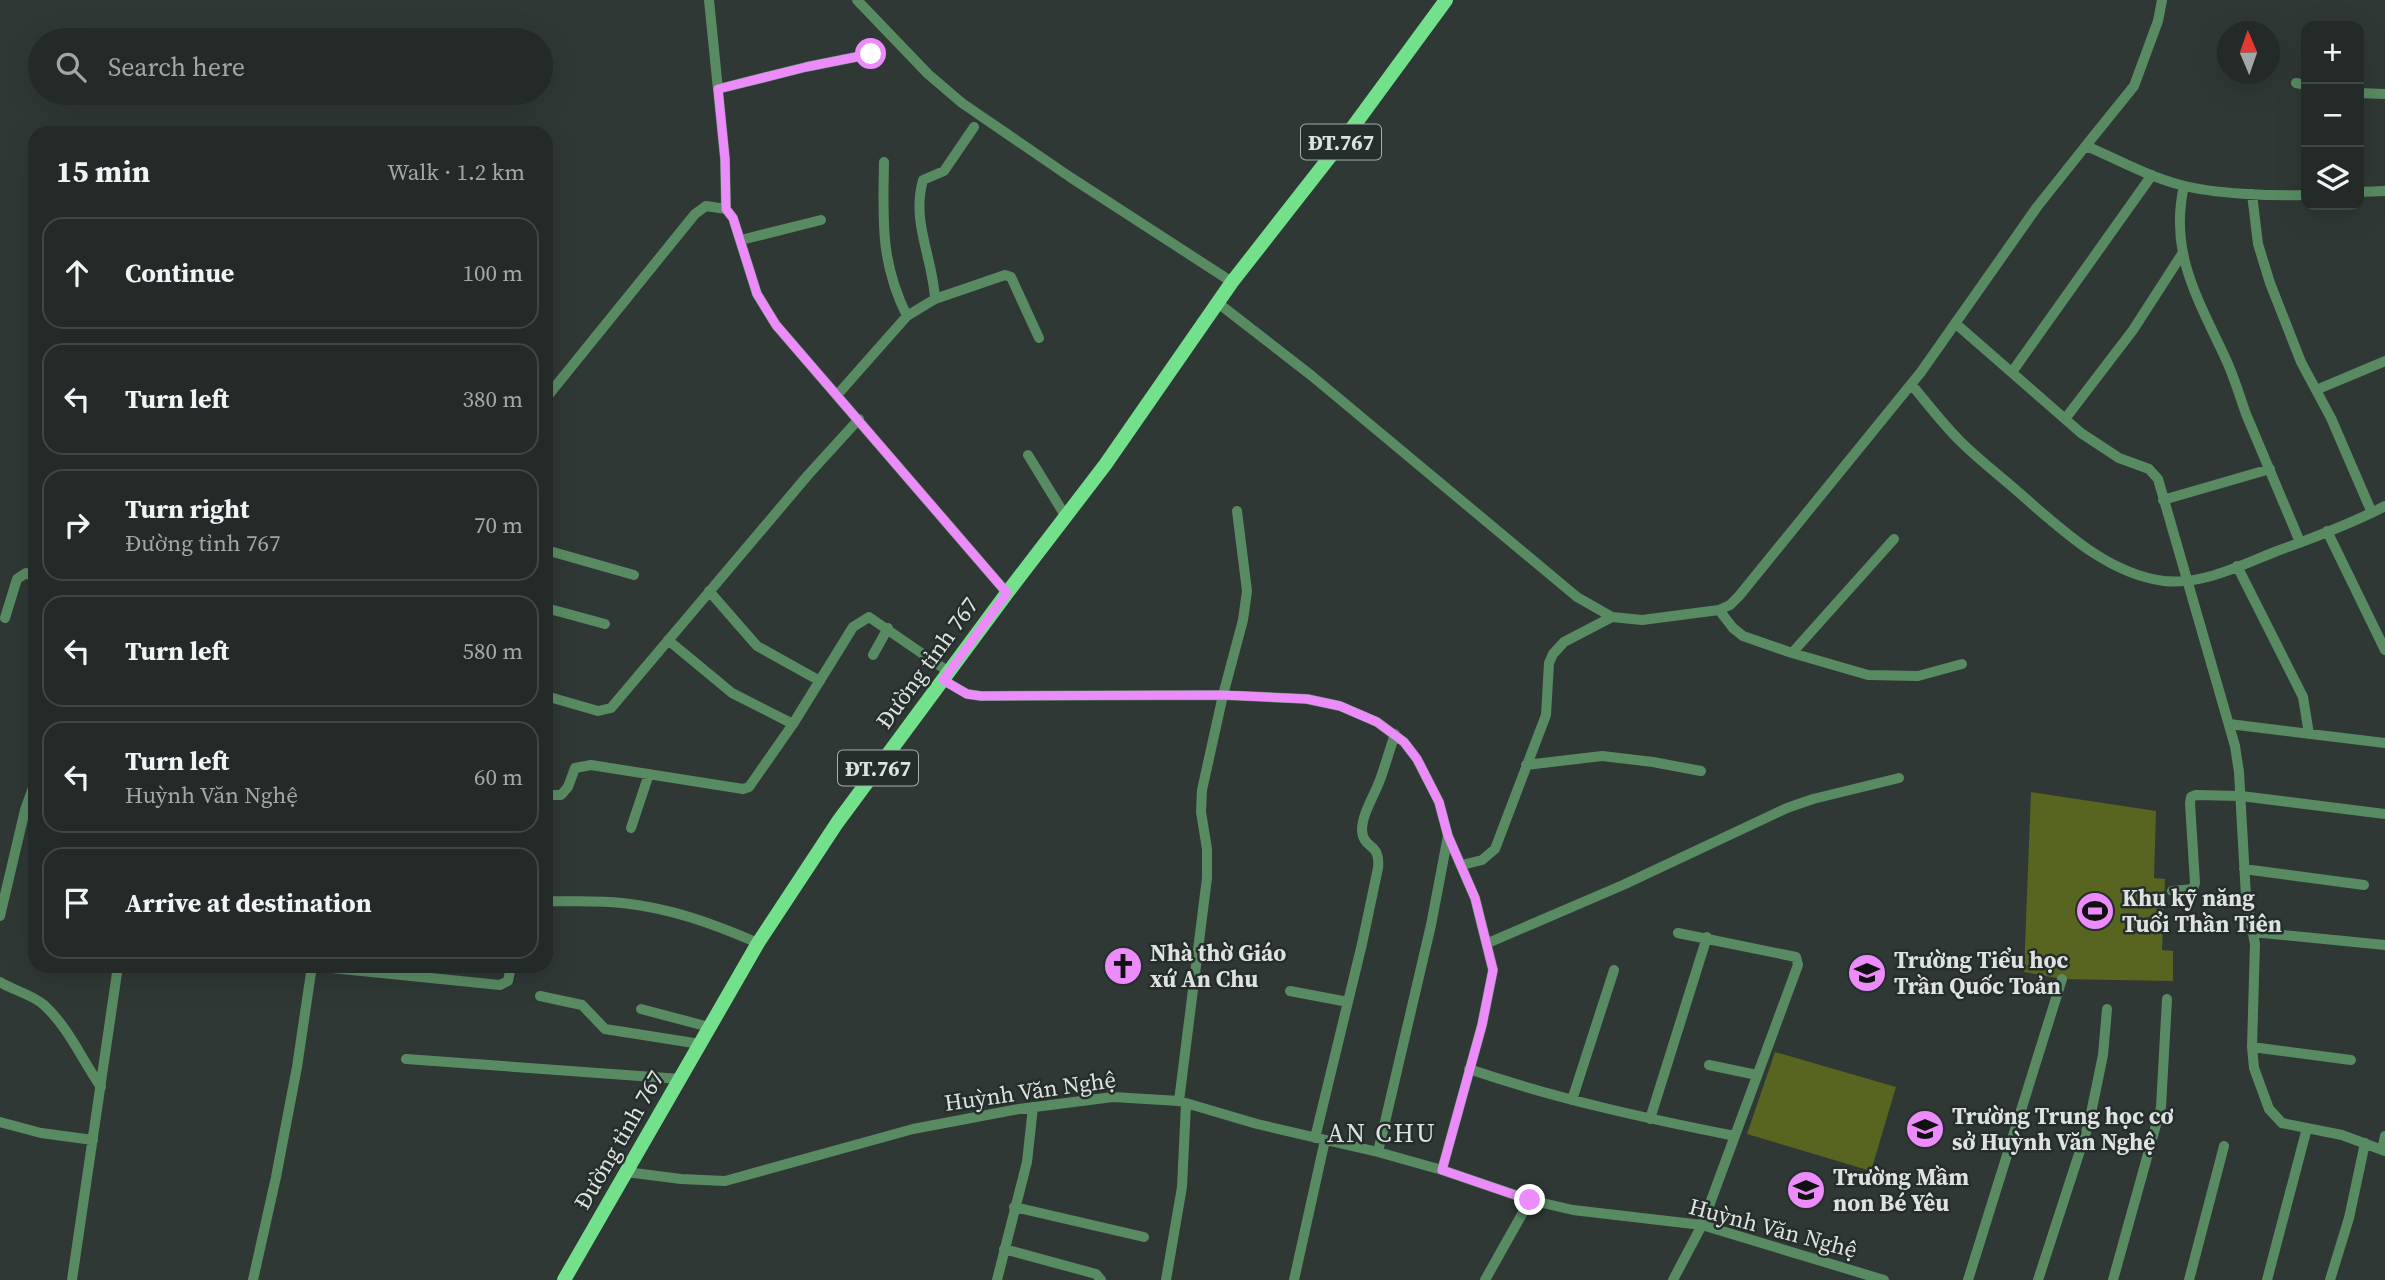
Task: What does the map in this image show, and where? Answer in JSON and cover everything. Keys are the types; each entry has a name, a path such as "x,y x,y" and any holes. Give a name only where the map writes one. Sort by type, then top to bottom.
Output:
{"main road":[{"name":"Đường tỉnh 767","path":"564,1280 758,943 837,823 1105,465 1232,282 1347,135 1446,0"}],"street":[{"path":"709,0 725,159 726,209 733,218 757,294 776,325 1007,593"},
{"path":"857,0 928,74 962,103 1232,282"},
{"path":"1218,303 1312,376 1577,597 1612,617 1642,620 1719,610 1730,605 1739,596 1911,384 2037,207 2134,86 2158,21 2162,0"},
{"path":"718,89 871,54"},
{"path":"2364,93 2385,94"},
{"path":"935,299 933,274 919,227 920,190 923,180 944,171 974,127"},
{"path":"2084,148 2091,148 2184,186 2252,194 2301,195"},
{"path":"884,162 885,246 893,284 907,316"},
{"path":"2012,372 2152,175"},
{"path":"2184,186 2179,211 2179,230 2190,282 2227,363 2300,542"},
{"path":"2364,192 2385,191"},
{"path":"2252,194 2258,243 2270,283 2301,362 2372,513"},
{"path":"553,383 695,214 706,206 726,209"},
{"path":"741,240 821,220"},
{"path":"2065,419 2133,330 2182,254"},
{"path":"838,394 907,316 935,299 1009,275 1039,338"},
{"path":"1955,323 2081,433 2119,458 2153,472 2158,479 2229,724 2239,772 2244,869 2256,963 2252,1047 2255,1068 2269,1109 2282,1123 2342,1135 2384,1151 2385,1136"},
{"path":"2316,390 2385,361"},
{"path":"1911,384 1962,443 2076,541 2137,574 2163,580 2188,580 2237,566 2385,506"},
{"path":"553,698 598,711 611,708 859,419"},
{"path":"1028,455 1066,517"},
{"path":"2163,500 2270,469"},
{"path":"1166,1280 1182,1187 1182,1102 1207,878 1207,849 1201,812 1202,790 1243,620 1247,591 1237,511"},
{"path":"2327,531 2385,650"},
{"path":"1792,653 1894,539"},
{"path":"553,552 634,575"},
{"path":"2237,566 2303,697 2309,734"},
{"path":"5,618 16,579 26,573 28,575"},
{"path":"709,591 757,646 820,681"},
{"path":"553,610 605,624"},
{"path":"1719,610 1743,636 1873,676 1918,676 1962,664"},
{"path":"553,795 565,792 576,768 583,766 743,789 749,787 793,724 853,628 869,617 888,628 967,694 1223,695 1307,699 1340,706 1377,722 1395,734 1417,759 1439,802 1448,836 1475,898 1492,959 1492,978 1442,1170"},
{"path":"1462,865 1482,860 1495,849 1546,715 1549,663 1553,654 1564,642 1612,617"},
{"path":"873,655 888,628"},
{"path":"668,640 732,693 793,724"},
{"path":"2229,724 2385,743"},
{"path":"1294,1280 1320,1139 1379,856 1366,842 1362,833 1363,824 1395,734"},
{"path":"1526,765 1602,757 1653,762 1701,771"},
{"path":"631,828 649,774"},
{"path":"1488,943 1623,885 1787,808 1899,778"},
{"path":"2172,891 2193,888 2195,883 2191,797 2196,795 2241,796 2385,814"},
{"path":"0,916 28,802"},
{"path":"1378,1152 1428,938 1448,836"},
{"path":"2244,869 2364,885"},
{"path":"553,901 620,902 662,909 706,921 758,943"},
{"path":"2252,932 2385,945"},
{"path":"1673,1280 1702,1225 1798,961 1796,957 1678,933"},
{"path":"1650,1119 1707,937"},
{"path":"1572,1100 1614,970"},
{"path":"72,1280 117,973"},
{"path":"253,1280 297,1067 311,973"},
{"path":"381,973 500,985 508,981 510,973"},
{"path":"1968,1280 2062,979"},
{"path":"0,982 43,1003 68,1033 101,1087"},
{"path":"1290,991 1348,1002"},
{"path":"540,996 582,1005 605,1029 700,1044"},
{"path":"2112,1280 2161,1107 2167,999"},
{"path":"641,1009 709,1027"},
{"path":"2038,1280 2089,1123 2102,1055 2107,1009"},
{"path":"2252,1047 2351,1060"},
{"path":"406,1059 681,1079"},
{"path":"1709,1065 1757,1075"},
{"path":"1469,1069 1537,1092 1735,1136"},
{"name":"Huỳnh Văn Nghệ","path":"626,1172 725,1181 913,1129 1033,1107 1114,1097 1182,1102 1442,1170 1530,1200 1573,1210 1702,1225 1884,1280"},
{"path":"996,1280 1027,1163 1033,1107"},
{"path":"0,1122 41,1133 93,1140"},
{"path":"2267,1280 2307,1128"},
{"path":"2330,1280 2349,1218 2365,1143"},
{"path":"2189,1280 2224,1146"},
{"path":"1485,1280 1530,1200"},
{"path":"1014,1207 1144,1237"},
{"path":"1004,1249 1096,1274 1101,1280"}],"green space":[{"name":"Khu kỹ năng Tuổi Thần Tiên","path":"2031,792 2156,811 2154,878 2165,879 2162,950 2173,951 2173,981 2062,979 2024,972"},
{"path":"1775,1052 1896,1087 1871,1171 1747,1134"}],"place":[{"name":"Khu kỹ năng Tuổi Thần Tiên","path":"2095,911"},
{"name":"Nhà thờ Giáo xứ An Chu","path":"1123,966"},
{"name":"Trường Tiểu học Trần Quốc Toản","path":"1867,973"},
{"name":"Trường Trung học cơ sở Huỳnh Văn Nghệ","path":"1925,1129"},
{"name":"Trường Mầm non Bé Yêu","path":"1806,1190"}],"district":[{"name":"AN CHU","path":"1382,1133"}],"route":[{"path":"871,54 718,89 725,159 726,209 733,218 757,294 776,325 1007,593 943,680 957,690 981,696 1120,694 1307,699 1340,706 1377,722 1395,734 1417,759 1439,802 1448,836 1475,898 1492,959 1492,978 1482,1025 1442,1170 1530,1200"}]}
